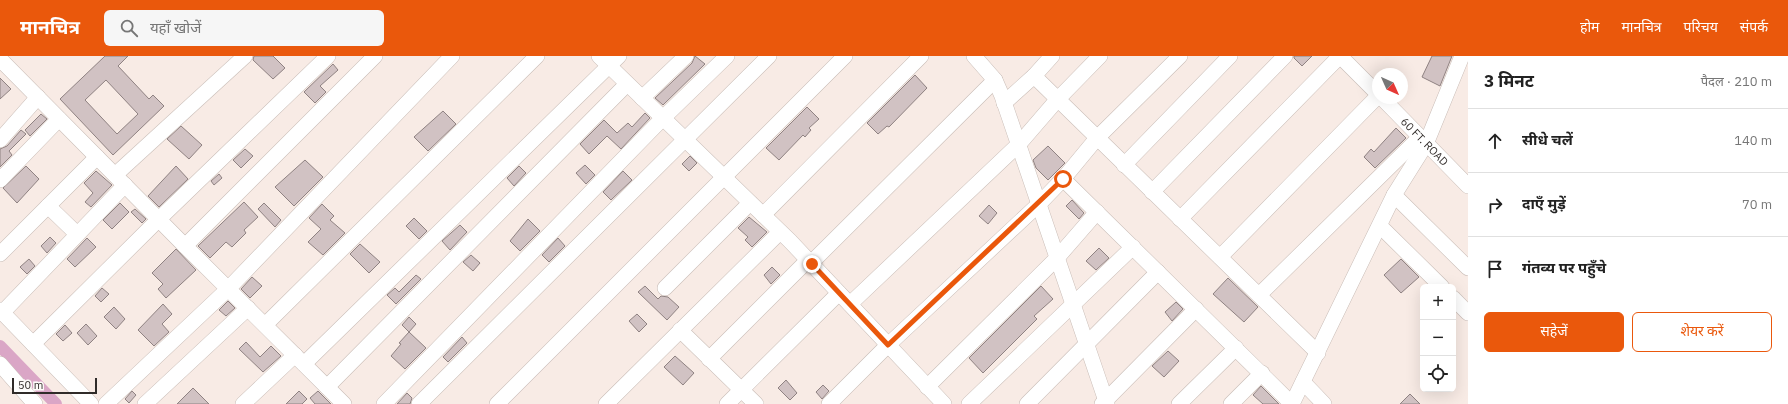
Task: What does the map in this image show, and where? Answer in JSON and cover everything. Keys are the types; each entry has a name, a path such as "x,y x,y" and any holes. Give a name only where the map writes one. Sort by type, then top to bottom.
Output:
{"street":[{"path":"91,404 1,311 77,234 120,180 245,56"},
{"path":"33,344 328,56"},
{"path":"185,246 375,56"},
{"path":"106,404 228,289 452,56"},
{"path":"265,325 537,56"},
{"path":"642,98 686,56"},
{"path":"384,404 662,119 727,56"},
{"path":"419,404 769,56"},
{"path":"497,404 845,56"},
{"path":"762,215 921,56"},
{"path":"975,56 995,80 1004,103 1087,345 1105,403 1196,309"},
{"path":"1004,103 1034,76 1052,56"},
{"path":"850,304 1019,144 1057,100 1100,56"},
{"path":"829,404 888,345 1039,204 1063,179 1097,138 1180,56"},
{"path":"1124,165 1230,56"},
{"path":"1152,192 1285,56"},
{"path":"1180,219 1340,56 1372,89"},
{"path":"1063,179 1292,404 1394,195 1423,140 1462,56"},
{"path":"243,404 299,359 609,59 627,84 810,262 944,404"},
{"path":"2,64 38,97 344,404"},
{"path":"1034,76 1318,353"},
{"path":"709,359 995,80"},
{"path":"327,387 627,84"},
{"path":"0,140 38,97"},
{"path":"1220,257 1372,101"},
{"name":"60 FT. ROAD","path":"1388,104 1468,186"},
{"path":"0,180 59,119"},
{"path":"1259,294 1423,140"},
{"path":"0,254 97,157"},
{"path":"1394,195 1468,268"},
{"path":"664,288 750,203"},
{"path":"48,206 77,234"},
{"path":"927,387 1057,258 1097,212"},
{"path":"1380,226 1439,284"},
{"path":"606,404 780,232"},
{"path":"968,404 1073,306 1133,247"},
{"path":"1027,404 1158,272"},
{"path":"727,404 839,293"},
{"path":"1456,301 1468,313"},
{"path":"145,404 248,308"},
{"path":"680,330 756,404"},
{"path":"1179,404 1236,348"},
{"path":"1,369 32,403"},
{"path":"1231,404 1262,373"},
{"path":"1303,382 1324,404"}],"building":[{"path":"105,56 128,56 118,66 149,99 153,95 164,106 113,155 60,99","holes":["106,80 138,114 117,134 85,100"]},
{"path":"254,56 273,56 285,68 273,79 253,60"},
{"path":"695,56 705,64 663,105 655,98 692,63"},
{"path":"1294,56 1312,56 1302,66 1294,58"},
{"path":"1432,56 1452,56 1440,86 1422,77"},
{"path":"333,64 338,70 320,86 326,92 315,103 304,92"},
{"path":"915,75 927,88 889,127 887,126 878,134 867,123"},
{"path":"0,78 11,89 0,99"},
{"path":"807,107 819,119 809,128 811,130 805,137 803,135 779,160 766,148"},
{"path":"443,111 456,124 428,151 414,137"},
{"path":"645,113 650,118 621,149 607,136 589,154 580,144 604,120 617,133 628,123 632,127"},
{"path":"41,114 47,119 30,136 25,130"},
{"path":"181,126 202,145 189,159 167,139"},
{"path":"1396,128 1406,138 1375,168 1364,157 1371,149 1374,152"},
{"path":"21,130 26,134 9,151 12,155 0,167 0,149 7,146"},
{"path":"1048,146 1065,163 1048,180 1036,168 1033,160"},
{"path":"245,149 253,156 241,168 233,160"},
{"path":"690,156 697,163 689,171 682,164"},
{"path":"305,160 323,177 294,206 275,187"},
{"path":"585,165 595,175 586,184 576,173"},
{"path":"26,166 39,179 17,203 3,188"},
{"path":"176,166 188,179 159,207 148,196"},
{"path":"519,166 526,173 514,186 507,178"},
{"path":"96,171 112,185 91,207 85,202 93,193 84,183"},
{"path":"623,171 632,180 611,200 603,192"},
{"path":"219,174 222,178 214,185 211,181"},
{"path":"1072,200 1084,213 1079,219 1066,206"},
{"path":"244,202 258,217 244,230 246,233 232,247 226,242 210,258 198,246"},
{"path":"120,203 129,212 112,229 103,220"},
{"path":"264,203 281,220 275,227 258,209"},
{"path":"322,204 334,216 330,220 345,233 323,255 308,242 321,229 309,218"},
{"path":"989,205 997,213 988,224 979,216"},
{"path":"135,209 146,219 142,223 131,212"},
{"path":"749,217 767,232 752,247 745,240 748,237 738,228"},
{"path":"414,218 427,231 419,239 406,226"},
{"path":"528,219 540,231 520,251 510,241"},
{"path":"460,225 467,232 450,250 442,241"},
{"path":"50,237 56,243 47,253 41,246"},
{"path":"87,238 96,247 75,267 67,259"},
{"path":"558,238 565,246 549,262 542,255"},
{"path":"360,244 380,262 369,273 350,254"},
{"path":"1099,248 1109,258 1096,270 1086,261"},
{"path":"176,249 196,270 166,298 158,289 163,284 152,273"},
{"path":"471,255 480,263 473,271 463,262"},
{"path":"29,259 35,266 27,274 20,267"},
{"path":"1401,259 1419,277 1401,293 1384,275"},
{"path":"772,267 780,275 771,284 764,275"},
{"path":"416,275 421,279 396,304 387,295 395,288 399,292"},
{"path":"252,277 262,286 250,298 241,289"},
{"path":"1228,278 1258,307 1244,322 1213,294"},
{"path":"645,286 658,299 661,296 668,297 679,307 667,320 638,292"},
{"path":"1041,286 1053,299 1034,316 1037,319 983,373 969,358"},
{"path":"102,288 109,294 101,302 95,296"},
{"path":"228,301 235,308 226,316 219,310"},
{"path":"1176,302 1183,309 1172,321 1165,312"},
{"path":"163,304 172,314 162,324 169,332 154,346 138,330"},
{"path":"114,307 125,319 116,329 104,317"},
{"path":"637,314 647,324 639,332 629,321"},
{"path":"409,317 416,324 409,332 402,325"},
{"path":"86,324 97,336 88,345 77,333"},
{"path":"65,325 72,333 63,341 56,334"},
{"path":"409,332 426,348 405,369 391,356 401,344 399,343"},
{"path":"462,337 467,343 448,362 443,357"},
{"path":"246,342 260,357 271,346 281,356 263,372 239,349"},
{"path":"1168,351 1179,361 1164,377 1152,366"},
{"path":"675,356 694,373 683,385 664,367"},
{"path":"786,380 797,393 790,400 778,388"},
{"path":"823,385 829,391 822,399 816,392"},
{"path":"1261,386 1279,404 1263,404 1253,395"},
{"path":"193,388 209,404 177,404"},
{"path":"132,391 136,395 129,403 125,399"},
{"path":"299,391 307,399 302,404 286,404"},
{"path":"318,391 331,404 315,404 310,398"},
{"path":"407,393 412,398 410,404 397,404"},
{"path":"1410,394 1420,404 1400,404"}],"waterway":[{"path":"0,346 56,404"}],"route":[{"path":"812,264 888,345 1039,204 1063,179"}]}
